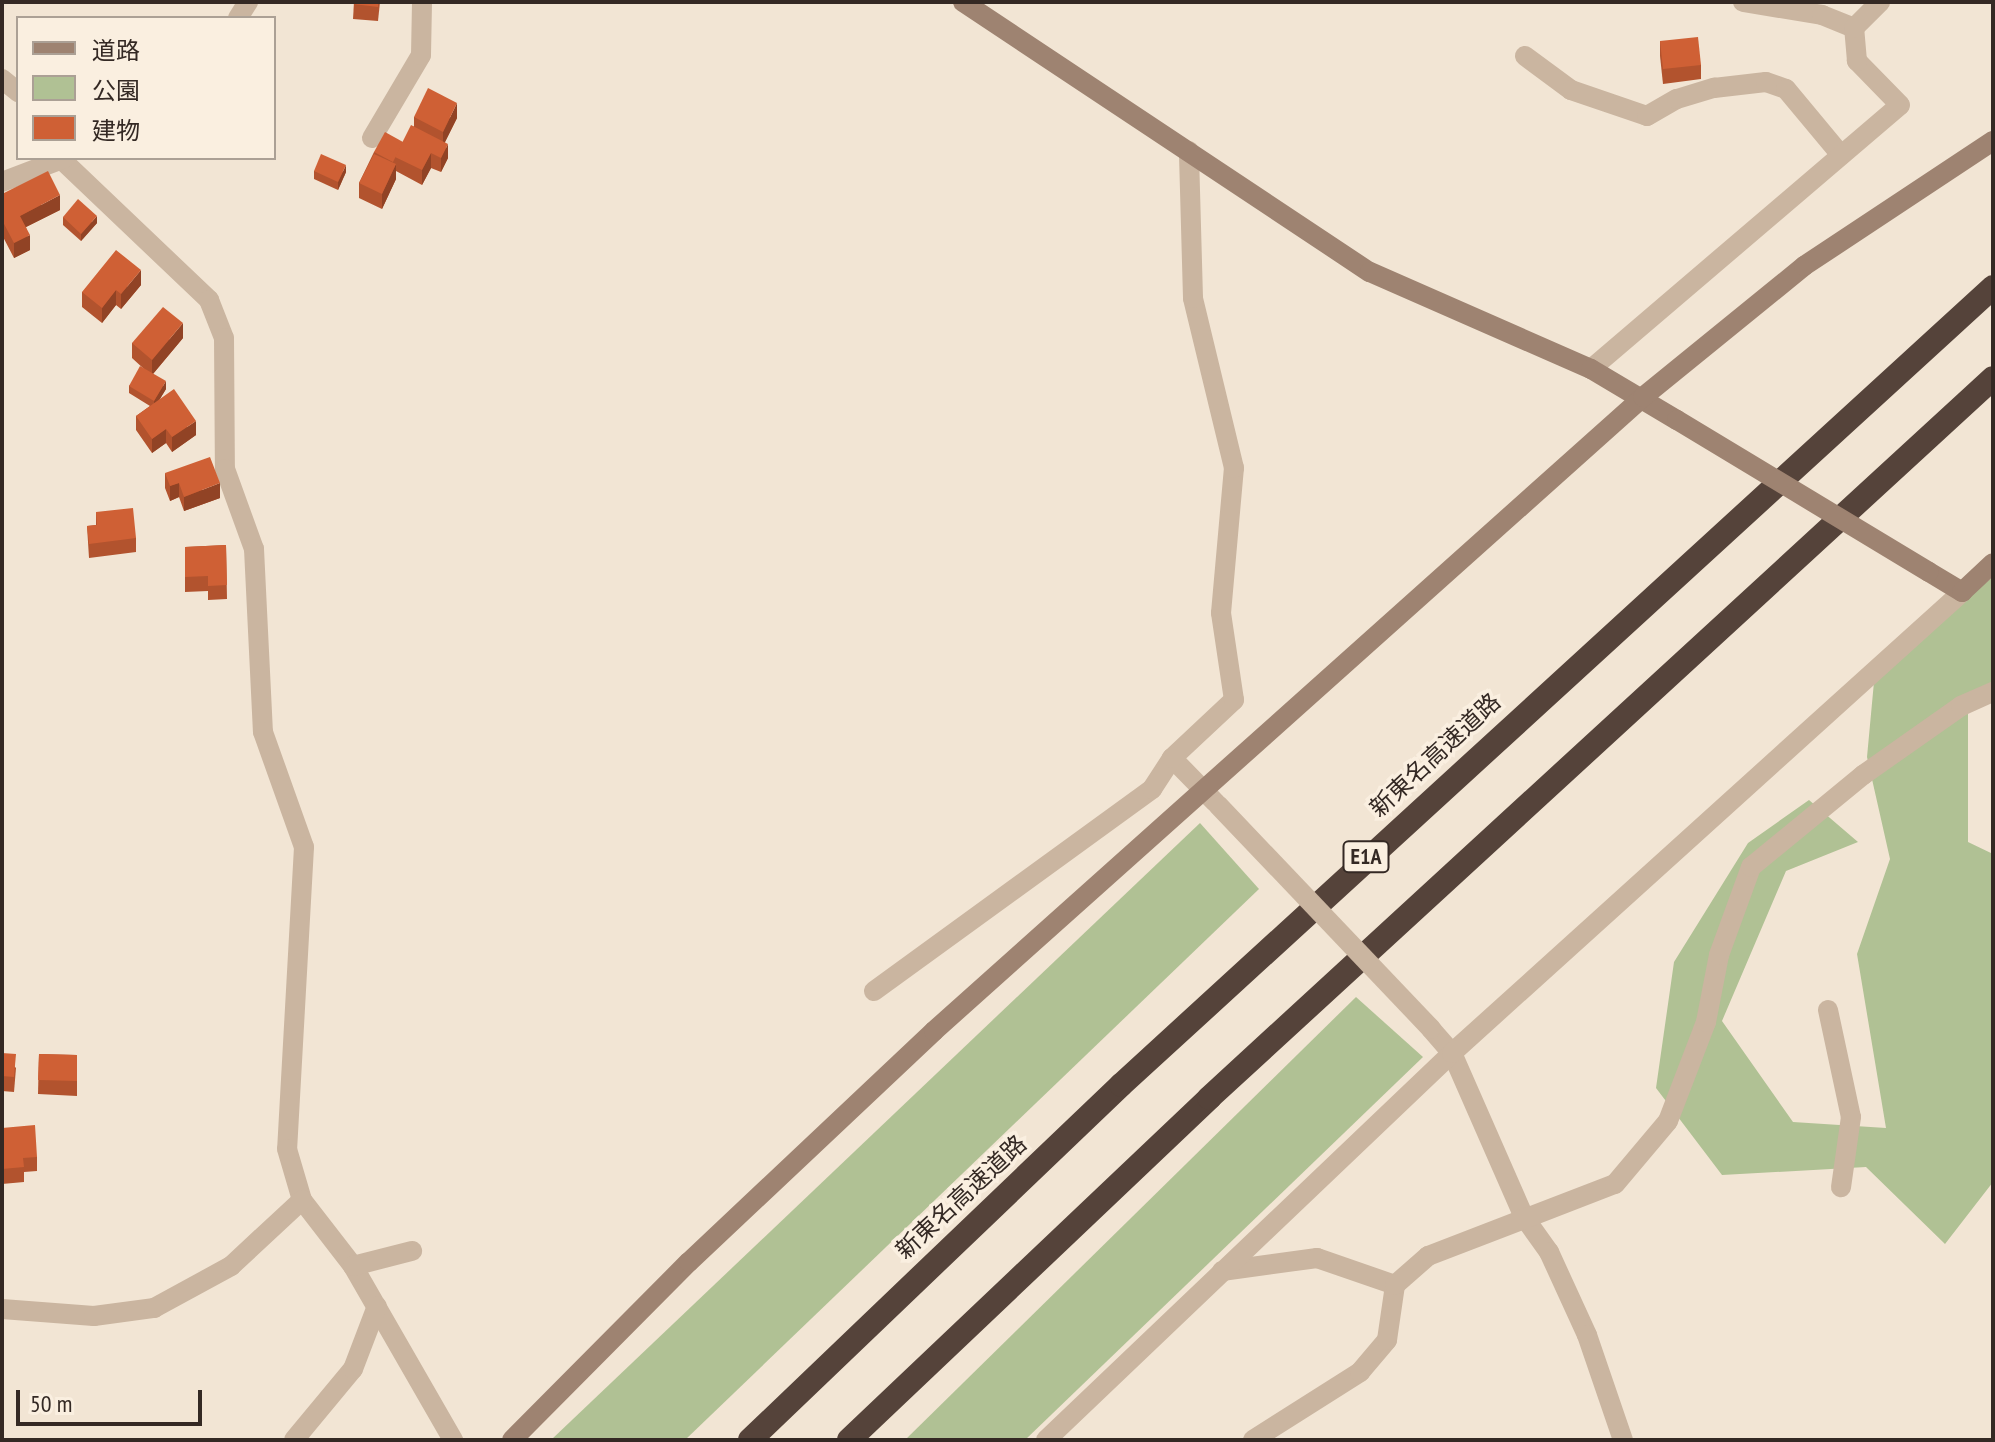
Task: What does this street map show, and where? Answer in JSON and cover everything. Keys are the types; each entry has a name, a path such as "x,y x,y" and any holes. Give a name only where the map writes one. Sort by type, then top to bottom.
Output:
{"highway":[{"name":"新東名高速道路","path":"750,1440 1121,1085 1993,287"},
{"path":"849,1440 1209,1098 1993,378"}],"street":[{"path":"372,138 421,55 422,2"},
{"path":"963,2 989,10 1189,151 1370,272 1591,369 1643,397 1962,592"},
{"path":"1743,2 1823,9 1854,28"},
{"path":"1854,28 1880,2"},
{"path":"1591,369 1900,105 1857,61 1854,28"},
{"path":"1525,56 1571,90 1647,116 1702,92 1766,82 1786,89 1841,155"},
{"path":"512,1440 878,1084 1202,789 1643,397 1804,266 1993,141"},
{"path":"874,991 1152,789 1172,758 1234,700 1221,613 1234,468 1193,298 1189,151"},
{"path":"2,182 59,160"},
{"path":"63,160 202,292 224,338 225,469 254,549 263,732 304,847 287,1149 302,1200 353,1266 453,1440"},
{"path":"1046,1440 1452,1053 1993,563"},
{"path":"1253,1440 1360,1372 1387,1340 1395,1285 1428,1256 1615,1184 1668,1121 1706,1022 1719,955 1751,867 1863,775 1961,706 1993,692"},
{"path":"1172,758 1452,1053 1524,1217 1549,1252 1587,1335 1623,1440"},
{"path":"1828,1010 1851,1117 1841,1187"},
{"path":"2,1309 94,1316 154,1308 231,1266 302,1200"},
{"path":"353,1266 412,1251"},
{"path":"1222,1271 1317,1258 1395,1285"},
{"path":"294,1440 353,1369 377,1306"}],"green space":[{"path":"1993,577 1993,684 1968,696 1968,842 1993,854 1993,1182 1945,1244 1866,1167 1722,1175 1656,1088 1674,962 1748,843 1809,800 1858,842 1786,871 1722,1021 1793,1122 1886,1128 1857,954 1890,859 1867,757 1875,671"},
{"path":"1200,823 1259,889 685,1440 551,1440"},
{"path":"1356,997 1423,1057 1025,1440 905,1440"}],"building":[{"path":"378,2 378,7 353,4"},
{"path":"1698,37 1701,65 1663,69 1660,41"},
{"path":"428,88 457,103 443,132 414,117"},
{"path":"411,125 448,144 441,158 431,153 422,170 395,157"},
{"path":"385,132 403,142 393,162 374,152"},
{"path":"321,154 346,165 338,182 314,171"},
{"path":"374,154 396,164 382,194 359,183"},
{"path":"48,171 60,195 20,216 30,235 14,243 2,220 2,194"},
{"path":"78,199 97,216 81,234 63,217"},
{"path":"116,250 141,270 121,294 116,290 102,308 82,292"},
{"path":"163,307 183,323 152,360 132,343"},
{"path":"140,366 166,381 154,401 129,386"},
{"path":"174,389 196,421 172,437 166,429 152,439 136,416"},
{"path":"210,457 220,483 184,497 179,483 170,486 165,473"},
{"path":"133,508 136,538 89,544 87,526 97,525 96,512"},
{"path":"226,545 227,585 208,586 208,576 185,577 185,547"},
{"path":"2,1053 16,1054 14,1077 2,1076"},
{"path":"39,1054 77,1055 77,1081 38,1080"},
{"path":"35,1125 37,1157 23,1158 24,1167 2,1169 2,1128"}]}
